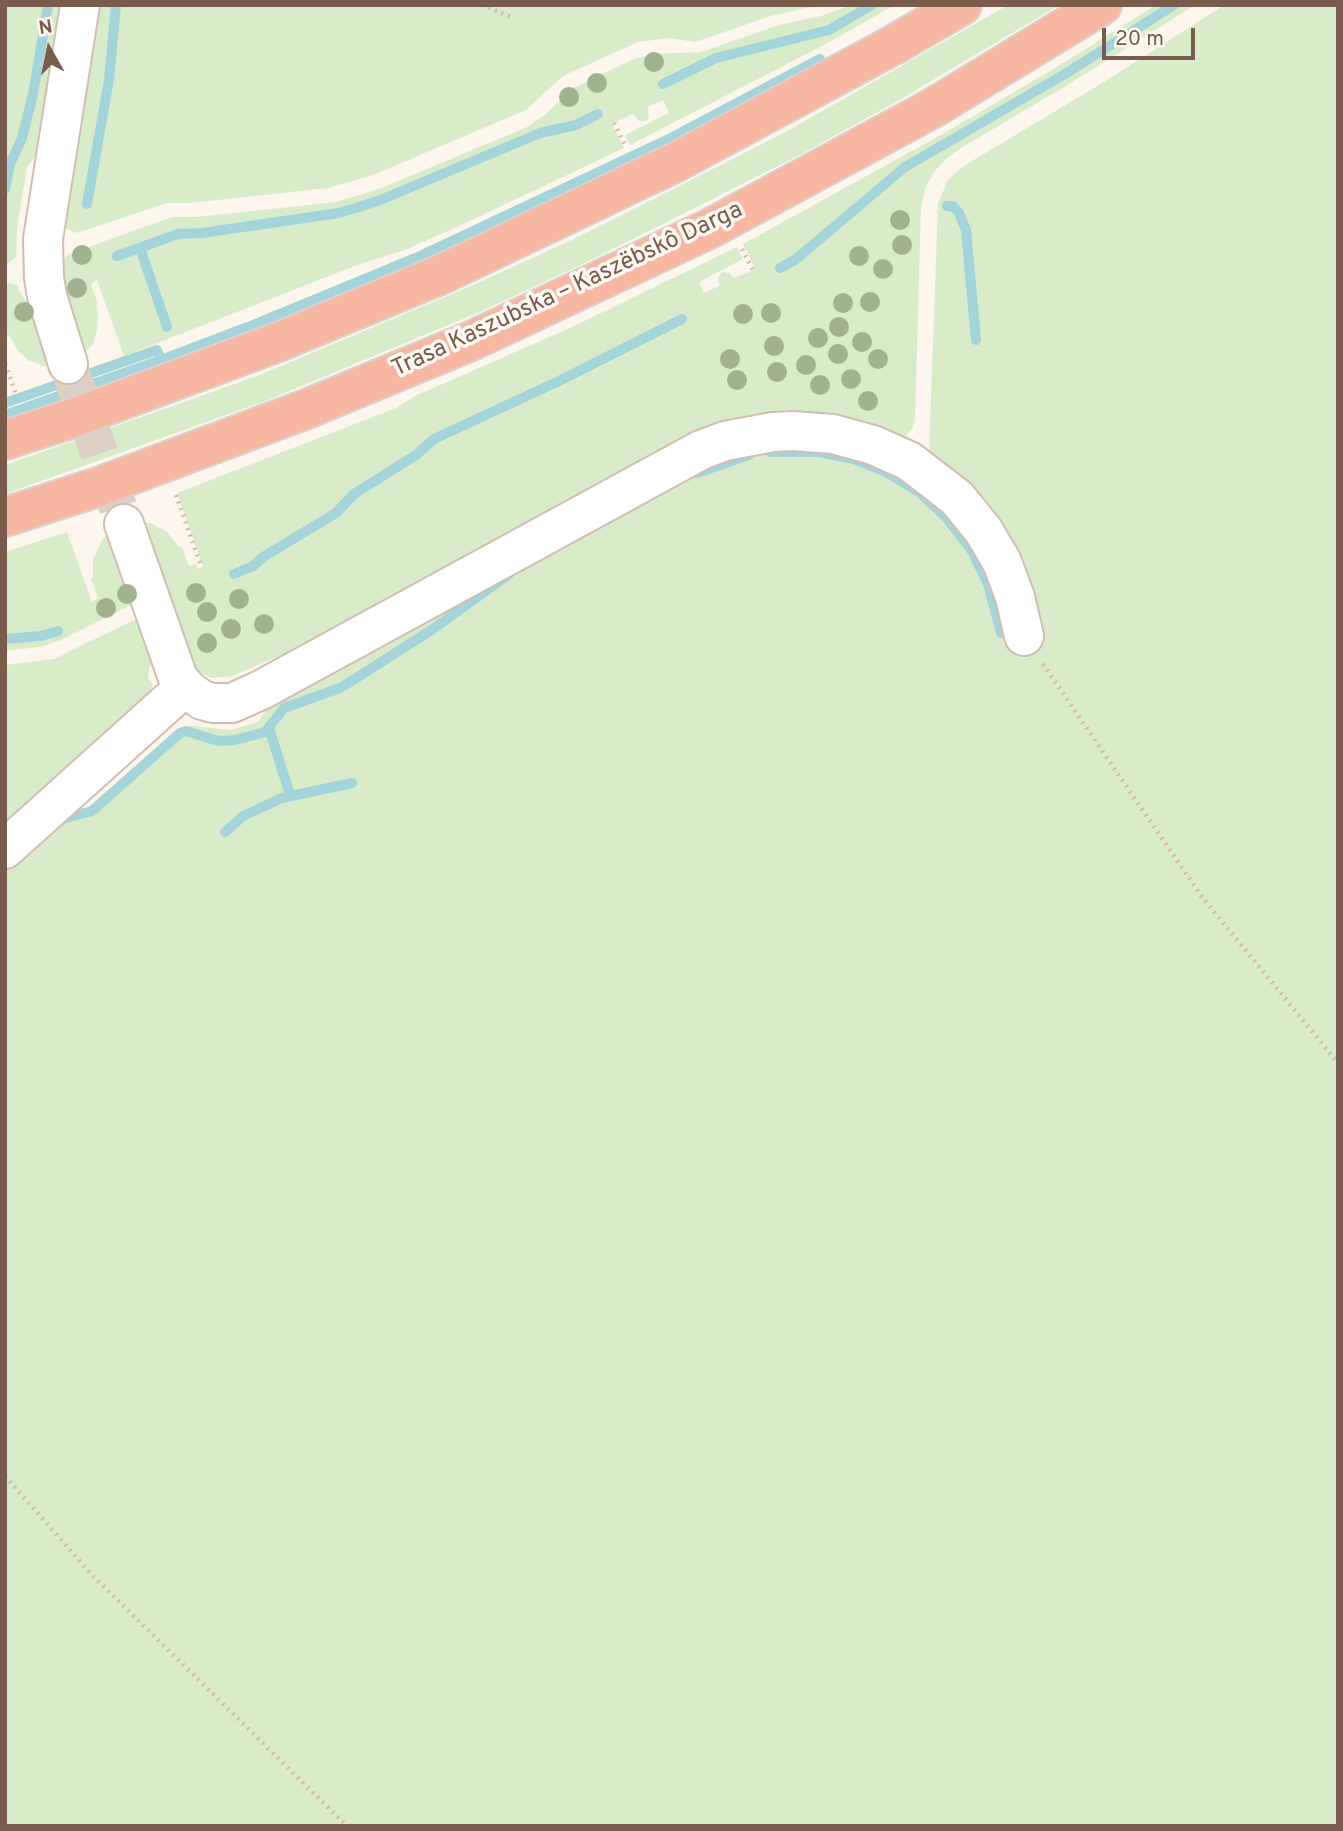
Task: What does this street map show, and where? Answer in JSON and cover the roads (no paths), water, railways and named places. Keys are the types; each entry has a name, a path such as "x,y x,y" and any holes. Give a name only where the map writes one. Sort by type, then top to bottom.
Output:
{"highway":[{"path":"5,440 76,417 278,342 442,274 676,162 962,5"},
{"name":"Trasa Kaszubska – Kaszëbskô Darga","path":"5,517 101,486 304,410 471,341 721,222 933,108 1102,5"}],"lane":[{"path":"68,364 47,296 43,243 80,5"},
{"path":"124,524 175,672 185,687 202,700 213,703 239,701 688,456 725,441 773,432 813,432 854,439 909,461 957,498 983,530 1002,562 1015,597 1024,636"},
{"path":"5,849 185,687"}],"waterway":[{"path":"5,189 10,164 22,138 33,94 48,5"},
{"path":"87,204 109,80 116,5"},
{"path":"663,84 716,58 829,30 872,5"},
{"path":"780,268 795,260 905,167 1065,74 1174,5"},
{"path":"5,415 248,327 420,256 671,138 820,59"},
{"path":"117,256 178,234 202,233 339,213 378,201 540,133 576,125 598,114"},
{"path":"947,206 953,206 959,213 966,230 976,340"},
{"path":"140,248 167,327"},
{"path":"234,574 253,566 263,557 336,513 354,494 416,455 434,439 559,381 682,319"},
{"path":"5,403 157,350 161,360"},
{"path":"770,452 819,452 854,459 886,472 919,492 945,516 972,551 988,584 1001,633"},
{"path":"697,473 749,455"},
{"path":"58,822 92,811 180,733 186,731 218,741 235,740 265,732 284,708 340,688 433,629 508,575"},
{"path":"5,639 41,636 58,631"},
{"path":"269,728 290,795"},
{"path":"225,832 243,816 282,798 352,783"}],"tunnel":[{"path":"68,364 124,524"}]}
